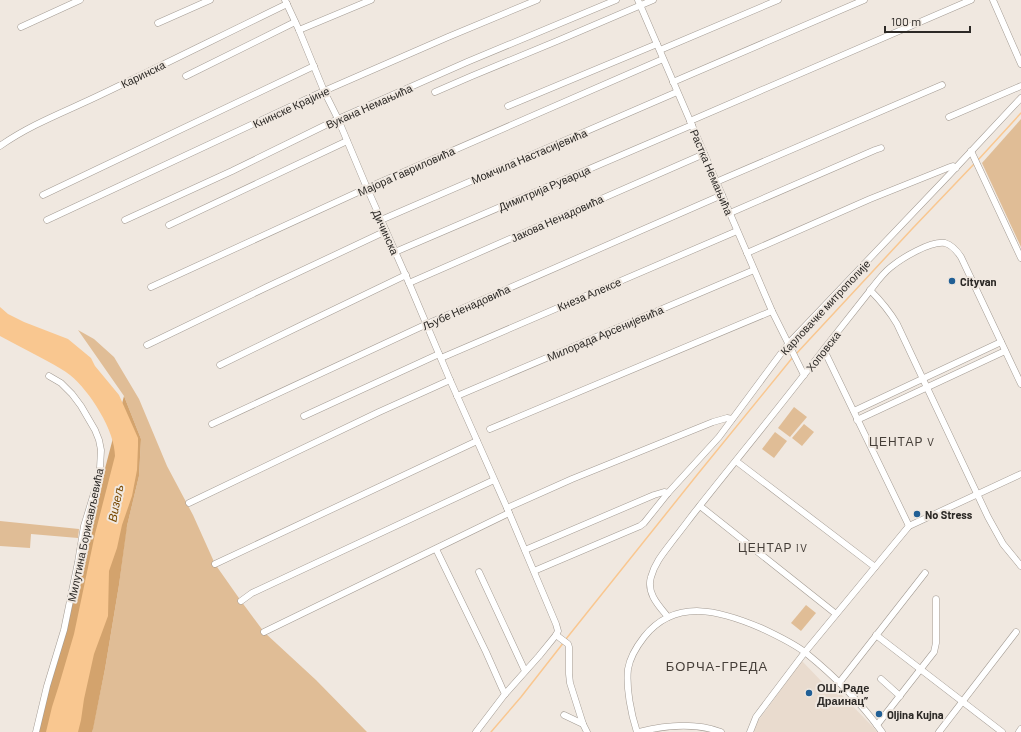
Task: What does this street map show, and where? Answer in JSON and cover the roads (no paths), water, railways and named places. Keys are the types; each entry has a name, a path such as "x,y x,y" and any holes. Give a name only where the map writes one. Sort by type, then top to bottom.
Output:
{"street":[{"path":"22,27 80,0"},
{"path":"158,23 210,0"},
{"path":"299,30 371,0"},
{"name":"Книнске Крајине","path":"48,220 324,91 537,0"},
{"name":"Вукана Немањића","path":"125,220 232,171 338,119 467,62 616,0"},
{"path":"435,92 557,41 639,3 652,0"},
{"path":"508,106 778,0"},
{"path":"673,82 864,0"},
{"name":"Димитрија Руварца","path":"396,252 971,0"},
{"path":"993,0 1021,64"},
{"name":"Дичинска","path":"286,2 525,550 554,618 558,634"},
{"name":"Каринска","path":"0,146 9,139 36,124 91,99 286,2"},
{"name":"Растка Немањића","path":"639,3 772,311 802,373"},
{"path":"186,76 295,22"},
{"name":"Мајора Гавриловића","path":"151,287 367,188 663,59"},
{"path":"43,195 314,66"},
{"path":"716,182 942,85"},
{"path":"949,117 1021,86"},
{"name":"Момчила Настасијевића","path":"381,220 677,92"},
{"name":"Карловачке митрополије","path":"534,571 644,523 668,493 719,437 788,344 1021,98"},
{"path":"170,225 347,141"},
{"path":"730,213 881,148"},
{"path":"971,152 1021,258"},
{"name":"Јакова Ненадовића","path":"409,283 704,154"},
{"path":"747,253 877,196 950,167 953,166 956,168"},
{"name":"Љубе Ненадовића","path":"212,424 427,324 722,195"},
{"path":"148,345 260,290 386,231"},
{"name":"Кнеза Алексе","path":"440,356 738,231"},
{"name":"Хоповска","path":"668,617 652,597 650,585 656,563 736,461 802,373 824,350 880,277 891,266 914,252 938,243 945,243 956,250 961,257 1021,384"},
{"name":"Милорада Арсенијевића","path":"457,396 754,270"},
{"path":"220,365 406,275"},
{"path":"870,290 891,314 897,324 996,533 1021,566"},
{"path":"490,429 772,311"},
{"path":"854,411 1001,342"},
{"path":"824,350 909,526"},
{"path":"857,420 1005,351"},
{"path":"304,416 440,356"},
{"name":"Милутина Борисављевића","path":"36,732 46,688 64,630 84,526 99,477 101,450 100,440 96,430 81,406 62,383 49,376"},
{"path":"189,503 379,412 450,380"},
{"path":"264,632 436,549 572,479 713,422 727,418 732,419"},
{"path":"215,564 477,441"},
{"path":"736,461 875,567"},
{"path":"750,732 756,717 805,652 909,526 1021,474"},
{"path":"240,601 252,593 494,480"},
{"path":"525,550 654,495 664,492 668,493"},
{"path":"700,506 836,614"},
{"path":"436,549 506,694"},
{"path":"479,572 525,671"},
{"path":"839,683 925,573"},
{"path":"877,725 936,648 936,599"},
{"path":"721,732 694,726 666,726 638,732 633,719 629,692 629,668 636,649 646,634 668,617 682,612 703,611 721,614 740,619 786,640 805,652 839,683 882,732"},
{"path":"939,732 1016,632"},
{"path":"480,731 506,694 558,634 569,647 570,683 587,732"},
{"path":"876,635 1002,732"},
{"path":"881,678 900,696"},
{"path":"564,715 583,724"}],"water":[{"name":"Визељ","path":"0,307 8,314 24,322 68,339 91,358 95,366 119,395 138,438 137,470 132,496 109,571 108,616 94,654 78,732 46,732 74,634 95,534 115,456 114,446 111,435 100,412 78,382 60,368 0,336"}],"waterway":[{"path":"978,160 1021,113"},
{"path":"796,354 975,163"},
{"path":"566,639 793,357"},
{"path":"491,732 521,697 564,642"}],"place":[{"name":"Cityvan","path":"952,281"},
{"name":"No Stress","path":"917,514"},
{"name":"ОШ „Раде Драинац”","path":"809,693"},
{"name":"Oljina Kujna","path":"879,714"}],"district":[{"name":"ЦЕНТАР V","path":"902,441"},
{"name":"ЦЕНТАР IV","path":"773,547"},
{"name":"БОРЧА-ГРЕДА","path":"717,666"}]}
